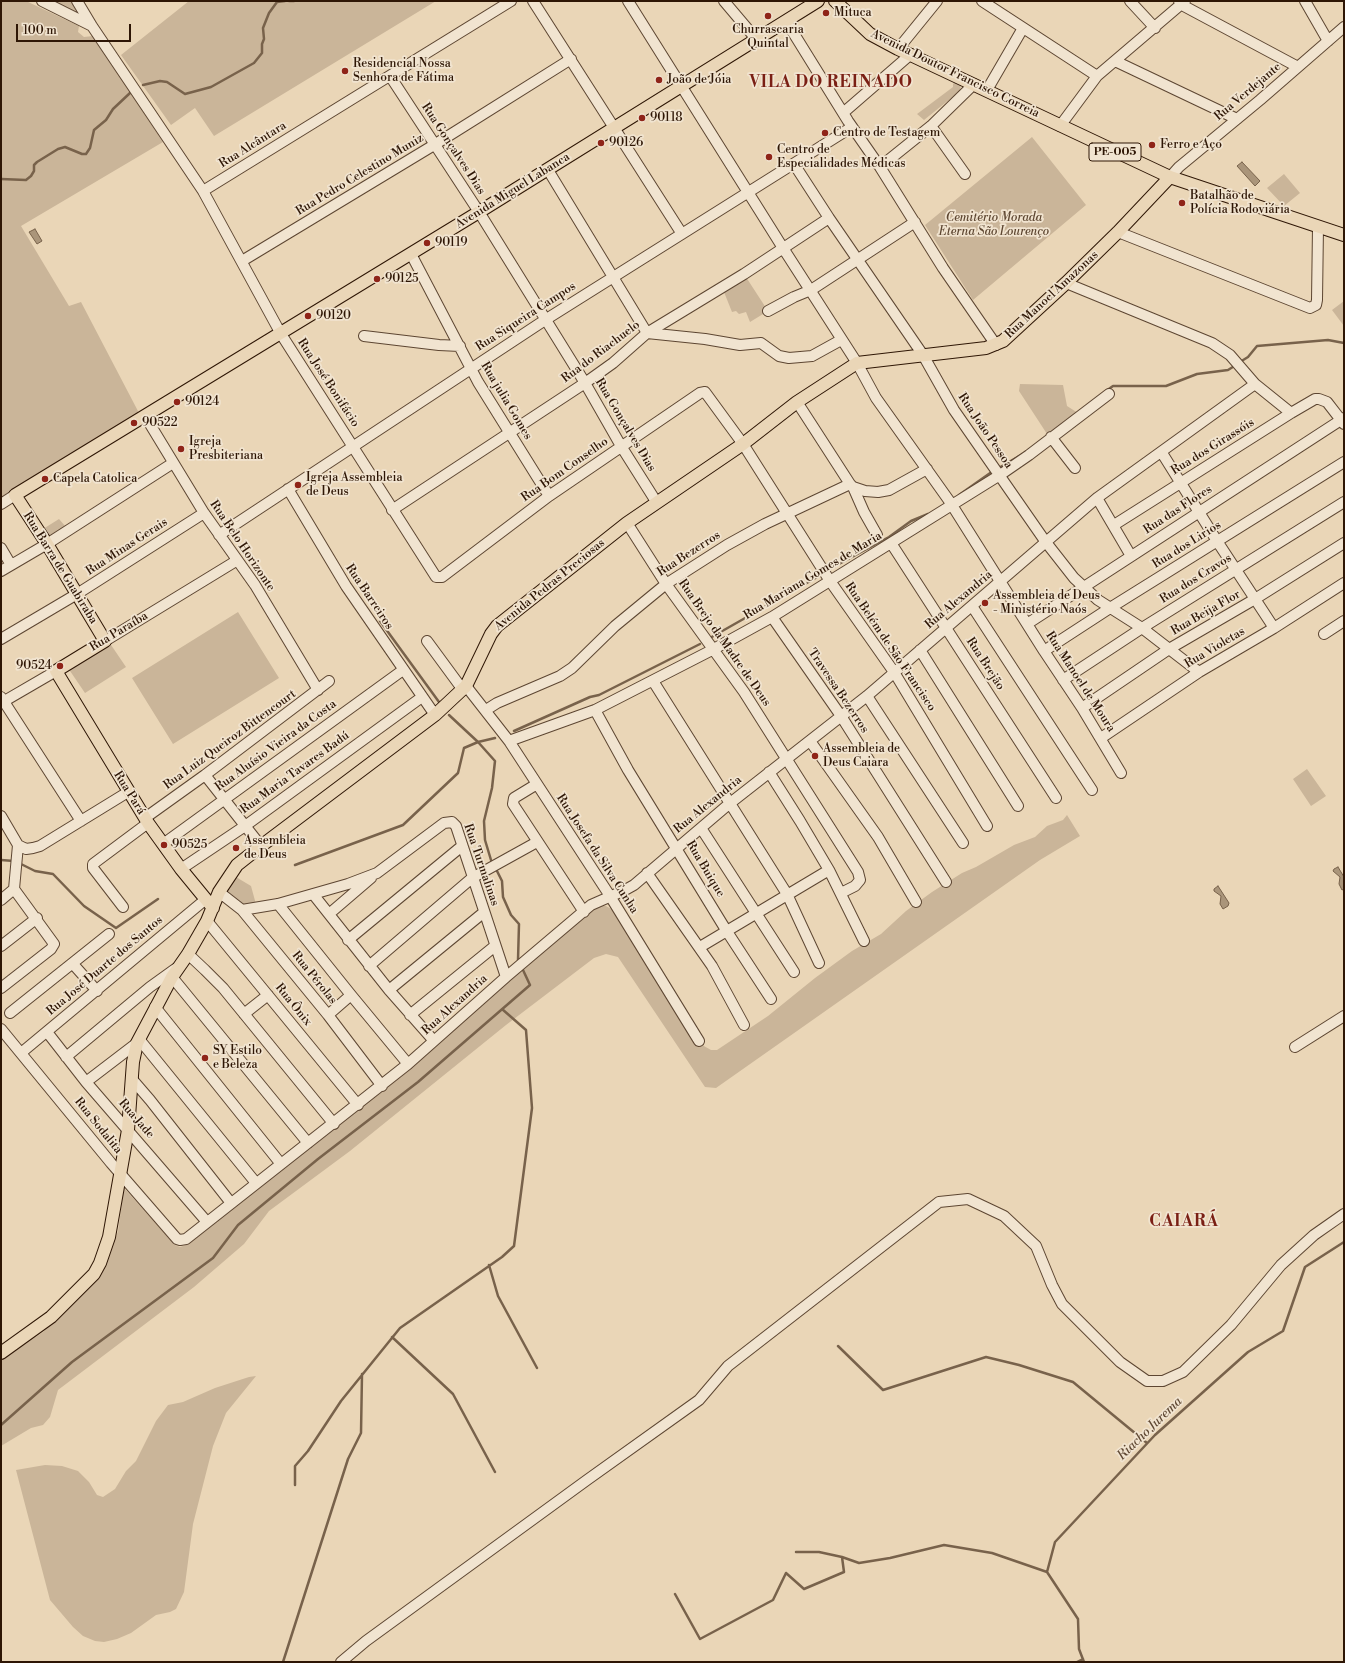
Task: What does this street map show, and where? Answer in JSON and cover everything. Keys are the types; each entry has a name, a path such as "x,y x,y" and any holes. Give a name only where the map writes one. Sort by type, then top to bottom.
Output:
{"main road":[{"name":"Avenida Miguel Labanca","path":"15,495 548,170 818,1"},
{"name":"Avenida Doutor Francisco Correia","path":"835,1 870,34 898,49 912,54 1060,126"},
{"name":"PE-005","path":"1060,126 1170,177 1344,235"},
{"name":"Rua Manoel Amazonas","path":"857,363 986,348 1003,341 1066,284 1170,177"},
{"name":"Avenida Pedras Preciosas","path":"1,1353 51,1317 94,1274 105,1251 109,1237 128,1130 132,1062 138,1041 172,977 188,954 207,921 210,904 237,865 435,715 464,688 491,634 497,626 627,522 743,444 797,402 857,363"},
{"name":"Rua Barra de Guabiraba","path":"15,495 47,544 105,641"},
{"name":"Rua Paraíba","path":"56,671 105,641"},
{"name":"Rua Pará","path":"56,671 146,820 181,869 210,904"}],"street":[{"path":"42,1 92,26"},
{"path":"77,1 92,26 204,191"},
{"name":"Rua Alcântara","path":"204,191 511,1"},
{"path":"533,1 682,234"},
{"name":"Rua Manoel de Moura","path":"628,1 841,340 857,363 876,398 949,500 1044,651 1101,738 1121,773"},
{"path":"724,1 756,40"},
{"path":"898,49 937,1"},
{"path":"982,1 1097,76"},
{"path":"1130,1 1155,28"},
{"path":"1305,1 1328,41"},
{"path":"1060,126 1097,76 1155,28 1182,2 1298,67"},
{"path":"786,21 843,113 880,167 943,268 996,345"},
{"name":"Rua Verdejante","path":"1170,177 1178,166 1237,119 1344,27"},
{"path":"987,90 1022,28"},
{"path":"843,113 912,54"},
{"name":"Rua Pedro Celestino Muniz","path":"242,261 434,145 571,59"},
{"path":"1115,61 1237,119"},
{"name":"Rua Gonçalves Dias","path":"390,76 479,212 585,382 621,446 657,503"},
{"path":"880,167 930,126 974,84"},
{"path":"930,126 965,174"},
{"name":"Rua Siqueira Campos","path":"219,535 545,320 852,127"},
{"name":"Rua João Pessoa","path":"794,164 857,261 923,355 954,410 1045,541 1074,578 1098,600 1142,628 1199,672"},
{"path":"548,170 647,333 705,339 740,345 761,343 779,356 789,358 812,356 841,340"},
{"name":"Rua José Bonifácio","path":"204,191 281,334 436,577 442,577"},
{"name":"Rua do Riachuelo","path":"392,510 613,363 647,333 829,218"},
{"path":"768,312 794,297 810,290 857,261 914,222"},
{"path":"1118,232 1310,308 1314,307 1317,300 1318,227"},
{"name":"Rua julia Gomes","path":"411,254 478,382 548,496"},
{"path":"1066,284 1212,343 1230,355 1255,384 1291,413"},
{"path":"364,336 460,346"},
{"name":"Rua Alexandria","path":"177,1239 186,1239 382,1086 506,977 591,905 634,885 729,804 867,696 1000,582 1045,541 1097,498 1255,384"},
{"name":"Rua Bom Conselho","path":"442,577 548,496 700,393 707,393"},
{"name":"Rua Belém de São Francisco","path":"707,393 743,444 786,514 830,581 894,672 988,826"},
{"name":"Rua Mariana Gomes de Maria","path":"509,741 595,710 712,650 772,617 891,543 949,500 999,474 1029,456 1109,394"},
{"name":"Rua dos Girassóis","path":"1114,525 1315,399 1327,402 1343,421"},
{"path":"797,402 852,486 877,535"},
{"name":"Rua Belo Horizonte","path":"145,416 204,513 236,561 255,585 318,690"},
{"name":"Rua das Flores","path":"1027,624 1199,512 1343,421"},
{"path":"1052,437 1075,468"},
{"path":"1162,452 1217,541 1274,628"},
{"name":"Rua dos Lirios","path":"1044,651 1110,608 1344,462"},
{"path":"1,571 47,544 173,463"},
{"path":"852,486 866,491 878,492 889,490 928,469"},
{"name":"Rua Bezerros","path":"486,710 497,703 560,676 572,668 615,626 666,584 727,544 786,514 852,486"},
{"name":"Rua Barreiros","path":"288,489 346,586 435,715"},
{"name":"Avenida Miguel Labanca","path":"1,504 15,495"},
{"path":"1097,498 1131,556"},
{"name":"Rua dos Cravos","path":"1063,680 1142,628 1344,502"},
{"name":"Rua Minas Gerais","path":"1,639 77,594 204,513"},
{"name":"Rua Brejo da Madre de Deus","path":"627,522 666,584 748,698 858,872 860,880 855,886 841,893"},
{"name":"Rua Brejão","path":"891,543 1056,798"},
{"name":"Rua Beija Flor","path":"1082,708 1169,649 1255,599 1344,543"},
{"path":"1,548 11,565"},
{"name":"Rua Paraíba","path":"105,641 236,561"},
{"name":"Rua Violetas","path":"1101,738 1199,672 1274,628 1344,583"},
{"path":"972,606 1092,790"},
{"name":"Travessa Bezerros","path":"772,617 841,716 946,882"},
{"path":"1324,634 1344,621"},
{"name":"Rua Josefa da Silva Cunha","path":"427,641 464,688 486,710 509,741 610,896 699,1041"},
{"path":"920,650 1018,806"},
{"name":"Rua Aluísio Vieira da Costa","path":"163,844 403,670"},
{"name":"Rua Paraíba","path":"2,700 56,671"},
{"path":"653,680 729,804 787,894 819,963"},
{"name":"Rua Luiz Queiroz Bittencourt","path":"123,907 93,868 93,864 146,820 329,681"},
{"path":"867,696 962,843"},
{"name":"Rua Maria Tavares Badú","path":"181,869 245,826 422,697"},
{"path":"2,700 81,821"},
{"name":"Rua Buique","path":"595,710 616,749 676,848 726,930 771,999"},
{"path":"810,741 878,837 916,902"},
{"path":"769,772 829,870 864,941"},
{"path":"205,775 261,846"},
{"path":"537,784 514,798 513,802 537,842 584,912"},
{"path":"18,845 26,848 40,846 128,792"},
{"path":"1,816 18,845 14,889 53,941 54,947 1,988"},
{"name":"Rua Turmalinas","path":"242,910 278,904 348,884 377,873 444,823 448,822 454,824 506,977"},
{"path":"701,828 794,972"},
{"path":"369,966 472,878 537,842"},
{"path":"348,940 462,846"},
{"path":"700,947 726,930 829,870"},
{"path":"329,914 377,873"},
{"path":"647,873 700,947 744,1025"},
{"path":"1,900 14,889"},
{"name":"Rua Pérolas","path":"219,892 242,910 328,1015 382,1086"},
{"path":"313,894 369,966 434,1041"},
{"name":"Rua José Duarte dos Santos","path":"22,1053 97,991 210,904"},
{"path":"278,904 408,1064"},
{"path":"389,990 483,913"},
{"path":"1,946 37,918"},
{"name":"Rua Ônix","path":"207,921 358,1105"},
{"path":"10,1012 73,964 109,934"},
{"path":"410,1015 495,946"},
{"path":"188,954 206,970 244,1014 334,1124"},
{"path":"73,964 97,991"},
{"path":"66,1057 150,987 180,965"},
{"path":"172,977 308,1143"},
{"path":"244,1014 268,995"},
{"path":"328,1015 351,995"},
{"path":"155,1007 281,1164"},
{"path":"1295,1047 1344,1016"},
{"name":"Rua Sodalita","path":"1,1029 120,1173 177,1239"},
{"name":"Rua Jade","path":"47,1032 86,1082 207,1222"},
{"path":"86,1082 138,1041 256,1183"},
{"path":"131,1078 231,1203"},
{"path":"341,1662 366,1641 536,1516 658,1427 699,1400 728,1366 939,1202 968,1199 1004,1216 1036,1246 1052,1285 1062,1304 1120,1362 1147,1381 1163,1381 1183,1372 1231,1325 1281,1265 1314,1236 1344,1214"}],"green space":[{"path":"1,1 26,1 79,26 78,32 84,37 93,36 163,142 21,226 69,306 81,302 139,413 1,497"},
{"path":"48,1 71,1 77,13"},
{"path":"189,1 436,1 214,136 195,108 171,125 121,55"},
{"path":"955,82 961,85 960,91 924,120 917,114 953,87"},
{"name":"Cemitério Morada Eterna São Lourenço","path":"1032,137 1086,205 973,300 925,225"},
{"path":"1284,174 1300,193 1284,206 1267,188"},
{"path":"744,274 768,311 750,322 746,312 739,314 736,311 732,312 722,287"},
{"path":"1344,301 1344,326 1332,310"},
{"path":"1020,384 1063,385 1067,406 1078,413 1049,437 1019,391"},
{"path":"59,519 66,527 49,537 43,529"},
{"path":"238,612 279,678 173,744 132,678"},
{"path":"109,642 126,667 85,693 68,668"},
{"path":"1307,769 1326,796 1311,806 1293,779"},
{"path":"1067,815 1080,836 1040,860 716,1088 705,1087 618,957 606,954 594,958 506,1025 350,1151 269,1211 244,1244 194,1287 58,1390 50,1417 43,1425 31,1428 1,1446 1,1360 43,1332 83,1294 105,1267 118,1231 124,1188 175,1245 180,1247 186,1245 408,1071 497,989 591,910 601,905 613,910 695,1041 711,1050 717,1050 768,1016 815,978 852,951 881,934 906,911 932,892 962,873 976,867 1014,845 1035,837 1047,826 1063,820"},
{"path":"231,874 251,886 257,908 242,910 219,892"},
{"path":"256,1376 226,1413 213,1446 193,1524 184,1592 176,1609 156,1615 131,1633 117,1639 104,1642 95,1641 83,1636 73,1627 50,1600 16,1470 45,1465 62,1466 78,1471 89,1482 97,1495 103,1497 115,1489 126,1471 136,1461 156,1421 168,1405 183,1402 215,1388"}],"shaded area":[{"path":"1242,162 1260,181 1255,186 1237,166"},
{"path":"35,229 42,241 37,244 29,232"},
{"path":"1338,867 1344,877 1344,889 1342,890 1339,884 1340,877 1333,871"},
{"path":"1218,886 1229,903 1228,906 1223,909 1220,904 1221,896 1214,891 1214,889"}],"waterway":[{"path":"143,85 160,81 167,82 185,94 211,87 254,63 262,53 262,44 264,39 263,28 269,13 277,2 285,1"},
{"path":"289,1 294,1"},
{"path":"1,179 26,180 31,176 34,171 34,165 37,162 58,149 65,147 82,154 86,154 90,148 94,130 106,120 113,109 130,93"},
{"path":"1240,362 1248,357 1257,346 1328,340 1344,343"},
{"path":"1106,391 1113,386 1166,386 1197,374 1228,370 1236,365"},
{"path":"997,469 1021,455"},
{"path":"959,495 993,471"},
{"path":"826,571 889,537 911,521 928,514"},
{"path":"710,638 819,576"},
{"path":"380,621 439,702"},
{"path":"514,731 590,697 599,695 700,644"},
{"path":"449,715 478,742 495,761 492,788 484,821 485,840 491,860"},
{"path":"295,865 403,825 458,773 464,748 478,742 495,738"},
{"path":"1,860 14,861"},
{"path":"19,863 35,871 53,874 84,906 116,928 158,899"},
{"path":"497,871 502,881 503,897 511,915 519,924 518,960"},
{"path":"1,1425 72,1362 213,1258 238,1225 318,1159 418,1082 530,985 523,970"},
{"path":"295,1485 295,1466 308,1451 341,1401 400,1328 502,1257 514,1246 532,1108 526,1030 502,1009"},
{"name":"Riacho Jurema","path":"1084,1662 1079,1649 1078,1619 1047,1572 1055,1542 1155,1435 1248,1352 1283,1331 1305,1267 1344,1242"},
{"path":"489,1265 498,1296 537,1368"},
{"path":"392,1337 453,1394 495,1472"},
{"path":"838,1346 883,1390 986,1357 1019,1365 1073,1382 1147,1443"},
{"path":"283,1662 348,1459 361,1433 362,1374"},
{"path":"796,1552 819,1552 842,1557 859,1563 890,1558 944,1545 992,1553 1047,1572"},
{"path":"675,1594 700,1639 773,1600 786,1573 804,1589 844,1572 842,1557"},
{"name":"Riacho Jurema","path":"1077,1662 1083,1659"}],"place":[{"name":"Mituca","path":"826,13"},
{"name":"Churrascaria Quintal","path":"768,16"},
{"name":"Residencial Nossa Senhora de Fátima","path":"345,71"},
{"name":"João de Jóia","path":"659,80"},
{"name":"90118","path":"642,118"},
{"name":"Centro de Testagem","path":"825,133"},
{"name":"90126","path":"601,143"},
{"name":"Ferro e Aço","path":"1152,145"},
{"name":"Centro de Especialidades Médicas","path":"769,157"},
{"name":"Batalhão de Polícia Rodoviária","path":"1182,203"},
{"name":"90119","path":"427,243"},
{"name":"90125","path":"377,279"},
{"name":"90120","path":"308,316"},
{"name":"90124","path":"177,402"},
{"name":"90522","path":"134,423"},
{"name":"Igreja Presbiteriana","path":"181,449"},
{"name":"Capela Catolica","path":"45,479"},
{"name":"Igreja Assembleia de Deus","path":"298,485"},
{"name":"Assembleia de Deus - Ministério Naós","path":"985,603"},
{"name":"90524","path":"60,666"},
{"name":"Assembleia de Deus Caiara","path":"815,756"},
{"name":"90525","path":"164,845"},
{"name":"Assembleia de Deus","path":"236,848"},
{"name":"SY Estilo e Beleza","path":"205,1058"}],"district":[{"name":"VILA DO REINADO","path":"831,83"},
{"name":"CAIARÁ","path":"1184,1222"}]}
